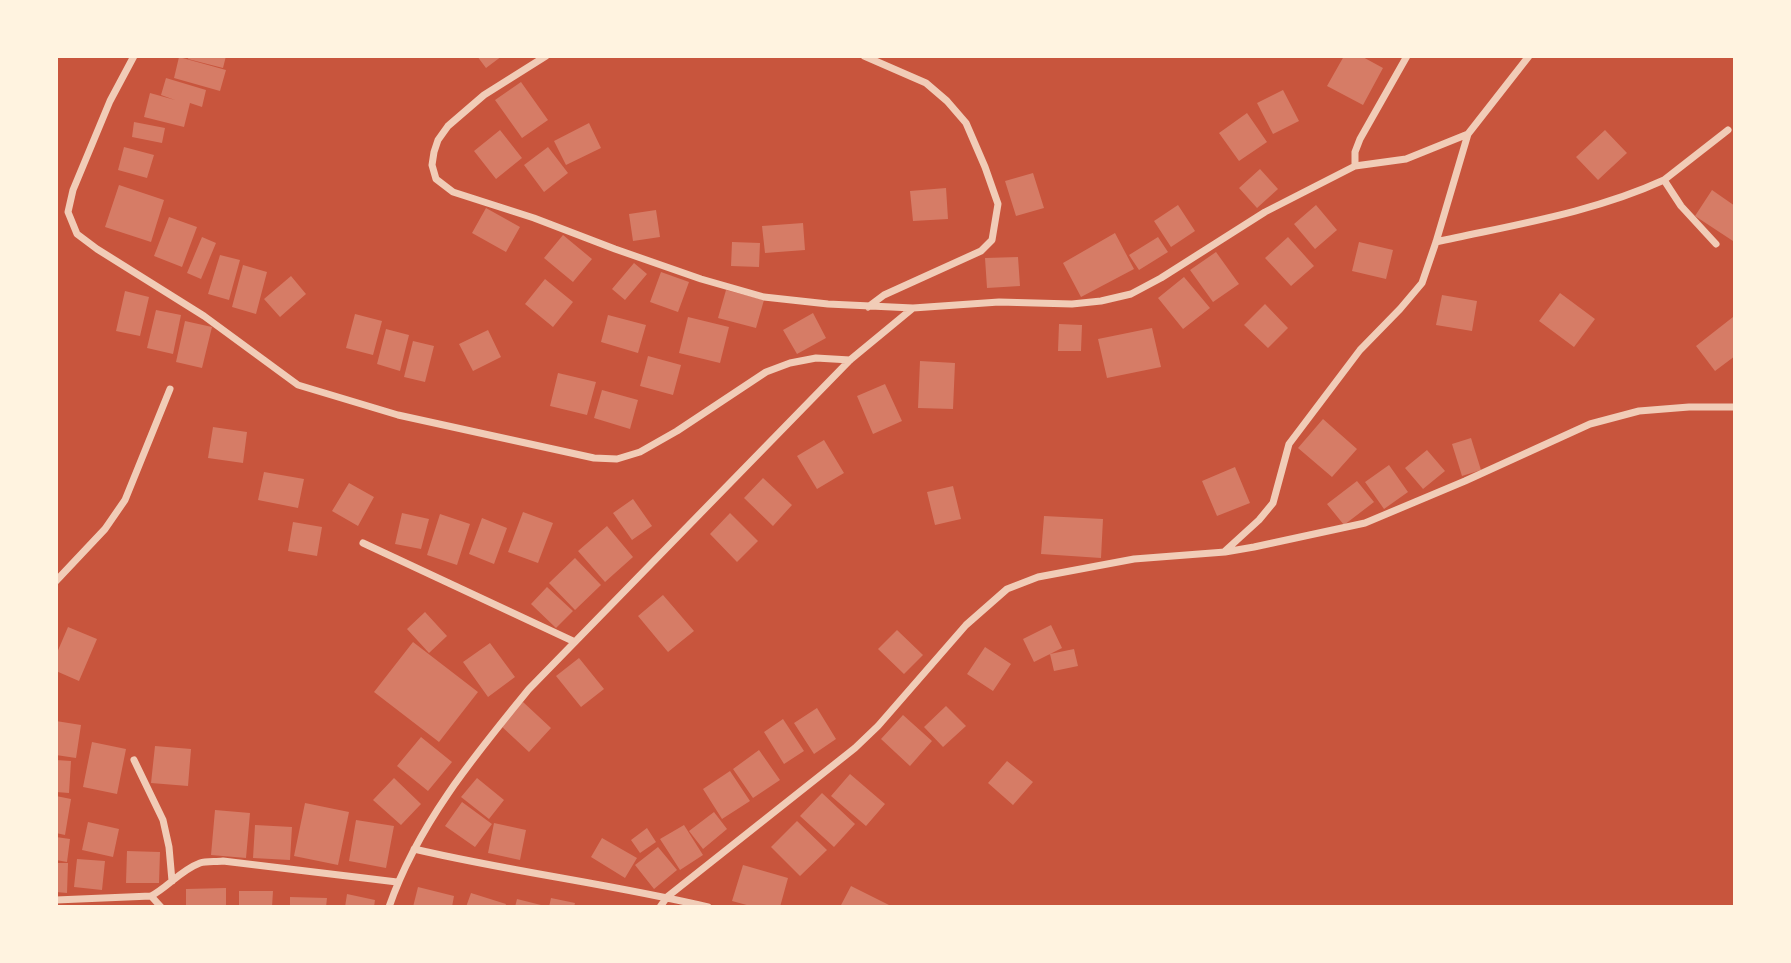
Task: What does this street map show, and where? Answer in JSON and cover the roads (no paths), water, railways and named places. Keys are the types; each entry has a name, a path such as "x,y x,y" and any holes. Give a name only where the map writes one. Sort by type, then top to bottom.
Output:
{"street":[{"path":"134,56 110,101 74,190 68,212 77,234 204,316 298,385 398,415 594,458 617,459 640,452 677,431 766,372 790,363 816,358 850,360"},
{"path":"546,56 484,95 448,126 438,140 434,152 432,165 436,179 453,192 534,218 701,279 764,297 868,307 913,308 999,302 1072,304 1131,294 1265,212 1355,166 1406,159 1468,134"},
{"path":"864,56 926,82 947,101 966,123 998,204 992,240 981,251 884,295 868,307"},
{"path":"1355,166 1355,152 1360,139 1407,56"},
{"path":"1225,552 1273,503 1289,444 1360,350 1422,283 1468,134 1529,56"},
{"path":"1436,243 1578,210 1640,191 1664,180 1728,130"},
{"path":"1664,180 1681,206 1716,244"},
{"path":"389,907 397,882 446,796 486,741 529,689 850,360 913,308"},
{"path":"56,581 105,530 125,500 170,389"},
{"path":"660,907 667,897 863,741 967,625 1007,589 1038,577 1134,558 1225,552 1365,523 1591,424 1639,411 1735,407"},
{"path":"363,542 575,642"},
{"path":"134,760 163,820 169,846 172,881"},
{"path":"414,849 708,907"},
{"path":"56,900 151,896 200,863 223,861 397,882"},
{"path":"151,896 161,907"}]}
